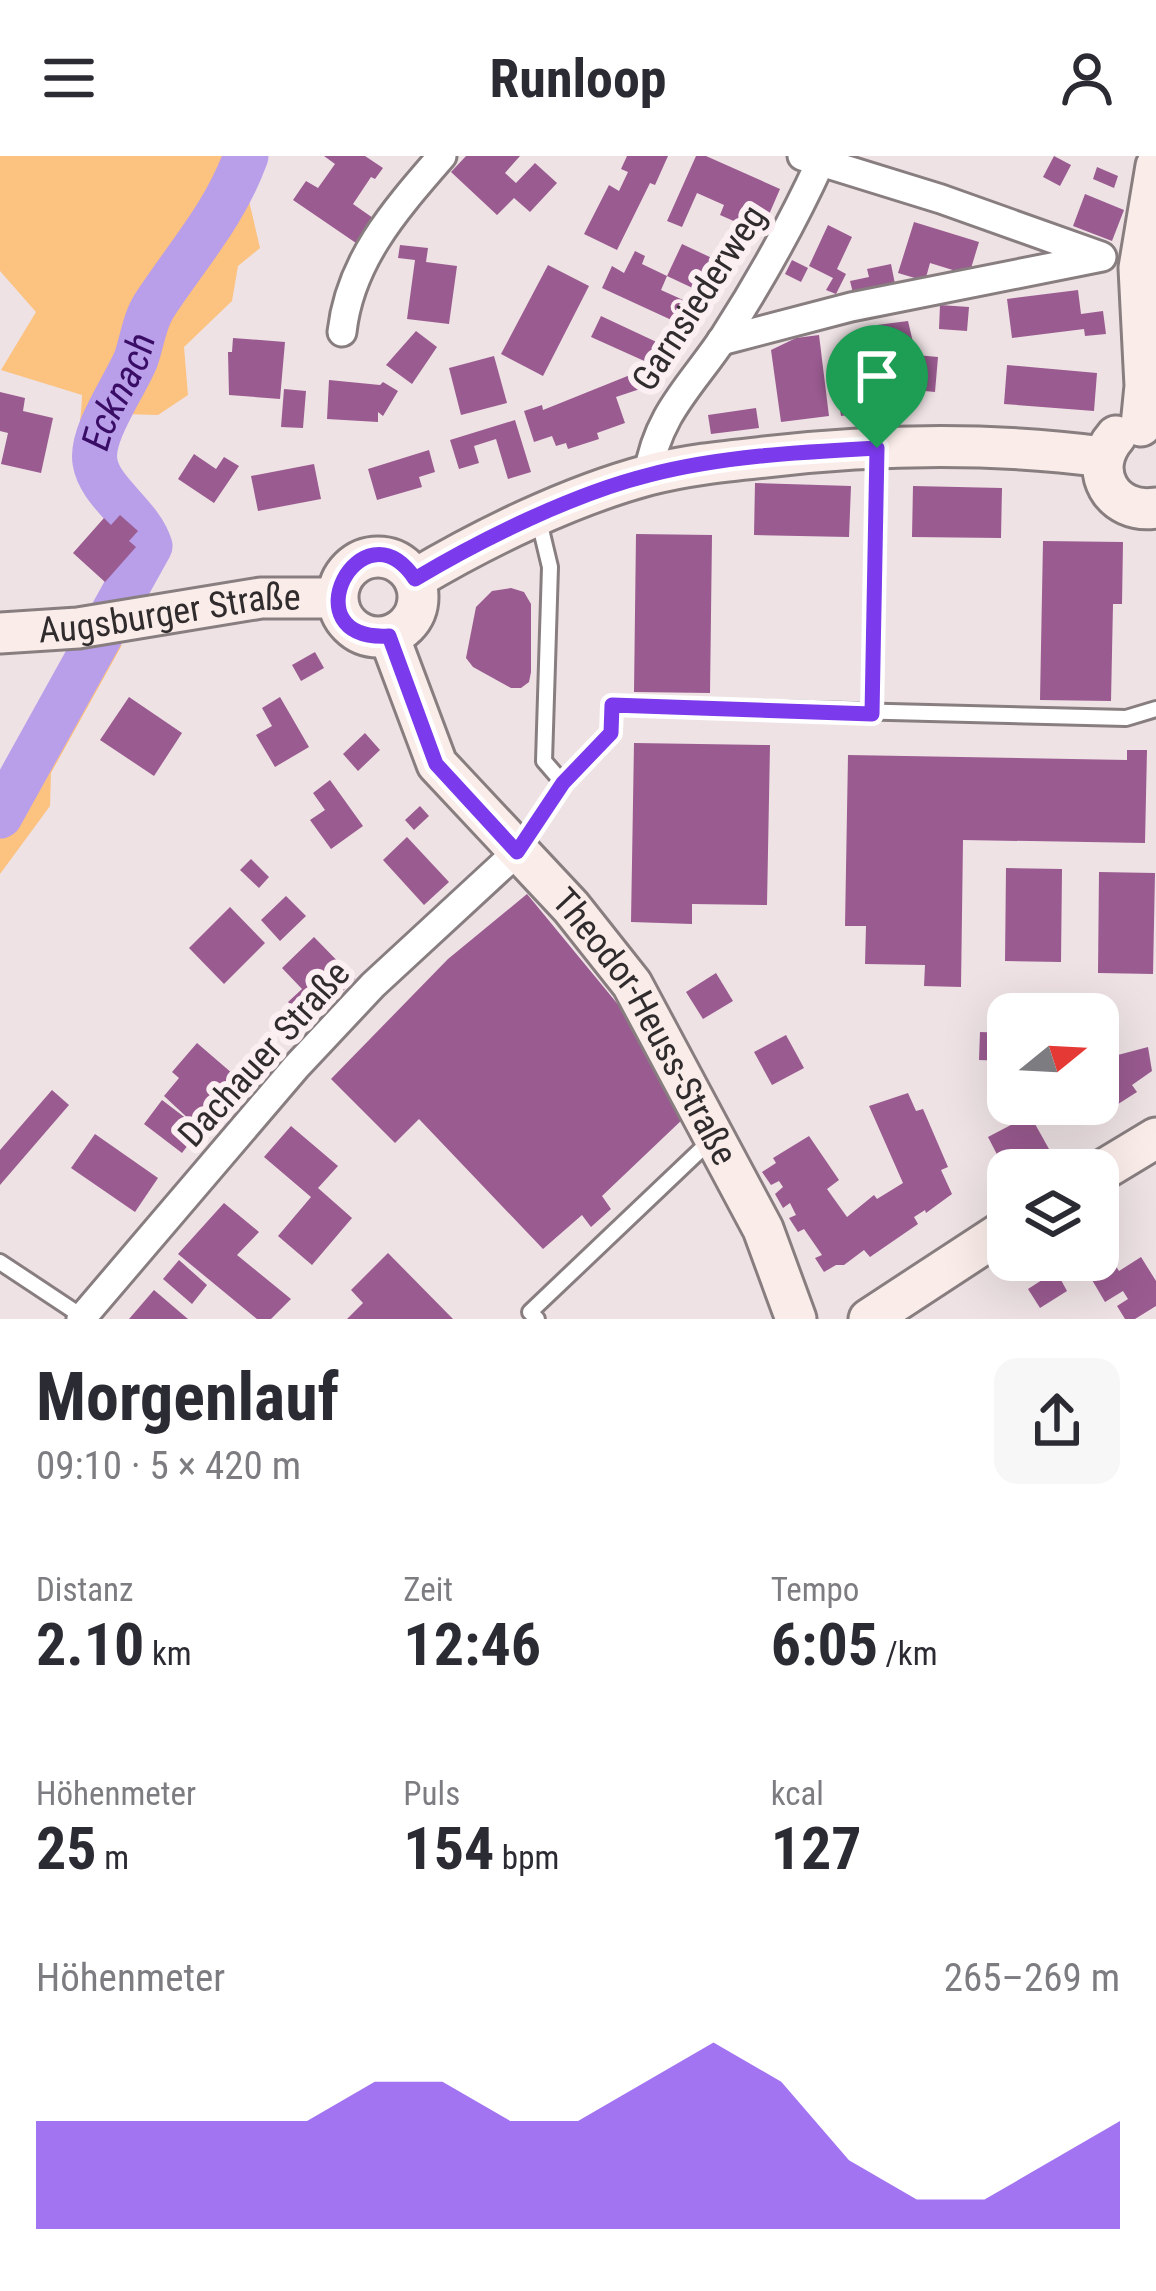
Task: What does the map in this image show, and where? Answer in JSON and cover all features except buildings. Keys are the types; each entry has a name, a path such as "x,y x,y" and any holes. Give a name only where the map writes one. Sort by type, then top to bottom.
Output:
{"main road":[{"path":"1155,515 1112,495 1105,484 1103,457 1118,434 1149,427 1120,262 1156,166"},
{"path":"389,636 411,620 418,604 415,579 538,517 649,475 794,453 877,448 1013,448 1103,457"},
{"name":"Augsburger Straße","path":"389,636 371,637 346,622 337,598 344,573 371,556 399,562 415,579"},
{"name":"Augsburger Straße","path":"0,633 78,628 238,601 337,598"},
{"name":"Theodor-Heuss-Straße","path":"389,636 436,764 572,907 632,984 708,1142 764,1229 800,1319"},
{"path":"1119,1160 1156,1138"},
{"path":"868,1319 987,1242"},
{"path":"800,1319 834,1319"}],"street":[{"path":"342,332 345,303 362,260 442,156"},
{"path":"811,160 1120,262"},
{"name":"Garnsiederweg","path":"649,475 662,422 721,341 791,225 811,160"},
{"path":"721,341 851,308 1120,262"},
{"name":"Dachauer Straße","path":"82,1318 296,1067 374,985 517,852"}],"lane":[{"path":"872,714 877,448"},
{"path":"538,517 550,567 544,760 563,783"},
{"path":"517,852 563,783 611,733 612,705 1126,718 1156,709"},
{"path":"538,1319 530,1312 708,1142"},
{"path":"0,1262 82,1318"}],"shaded area":[{"path":"0,156 263,156 246,188 260,248 238,266 232,301 184,347 188,395 158,415 122,414 108,440 106,461 112,478 157,526 156,554 136,593 113,594 142,540 131,520 94,486 81,464 82,395 1,370 36,312 0,271"},
{"path":"122,645 51,773 50,806 0,874 0,772 71,650"}],"waterway":[{"name":"Ecknach","path":"0,816 150,546 98,473 98,438 136,359 151,312 216,216 246,156"}],"route":[{"path":"877,448 872,714 612,705 611,733 563,783 517,852 436,764 389,636 358,632 340,610 337,598 344,573 371,556 399,562 415,579 538,517 649,475 723,462 877,448"}]}
